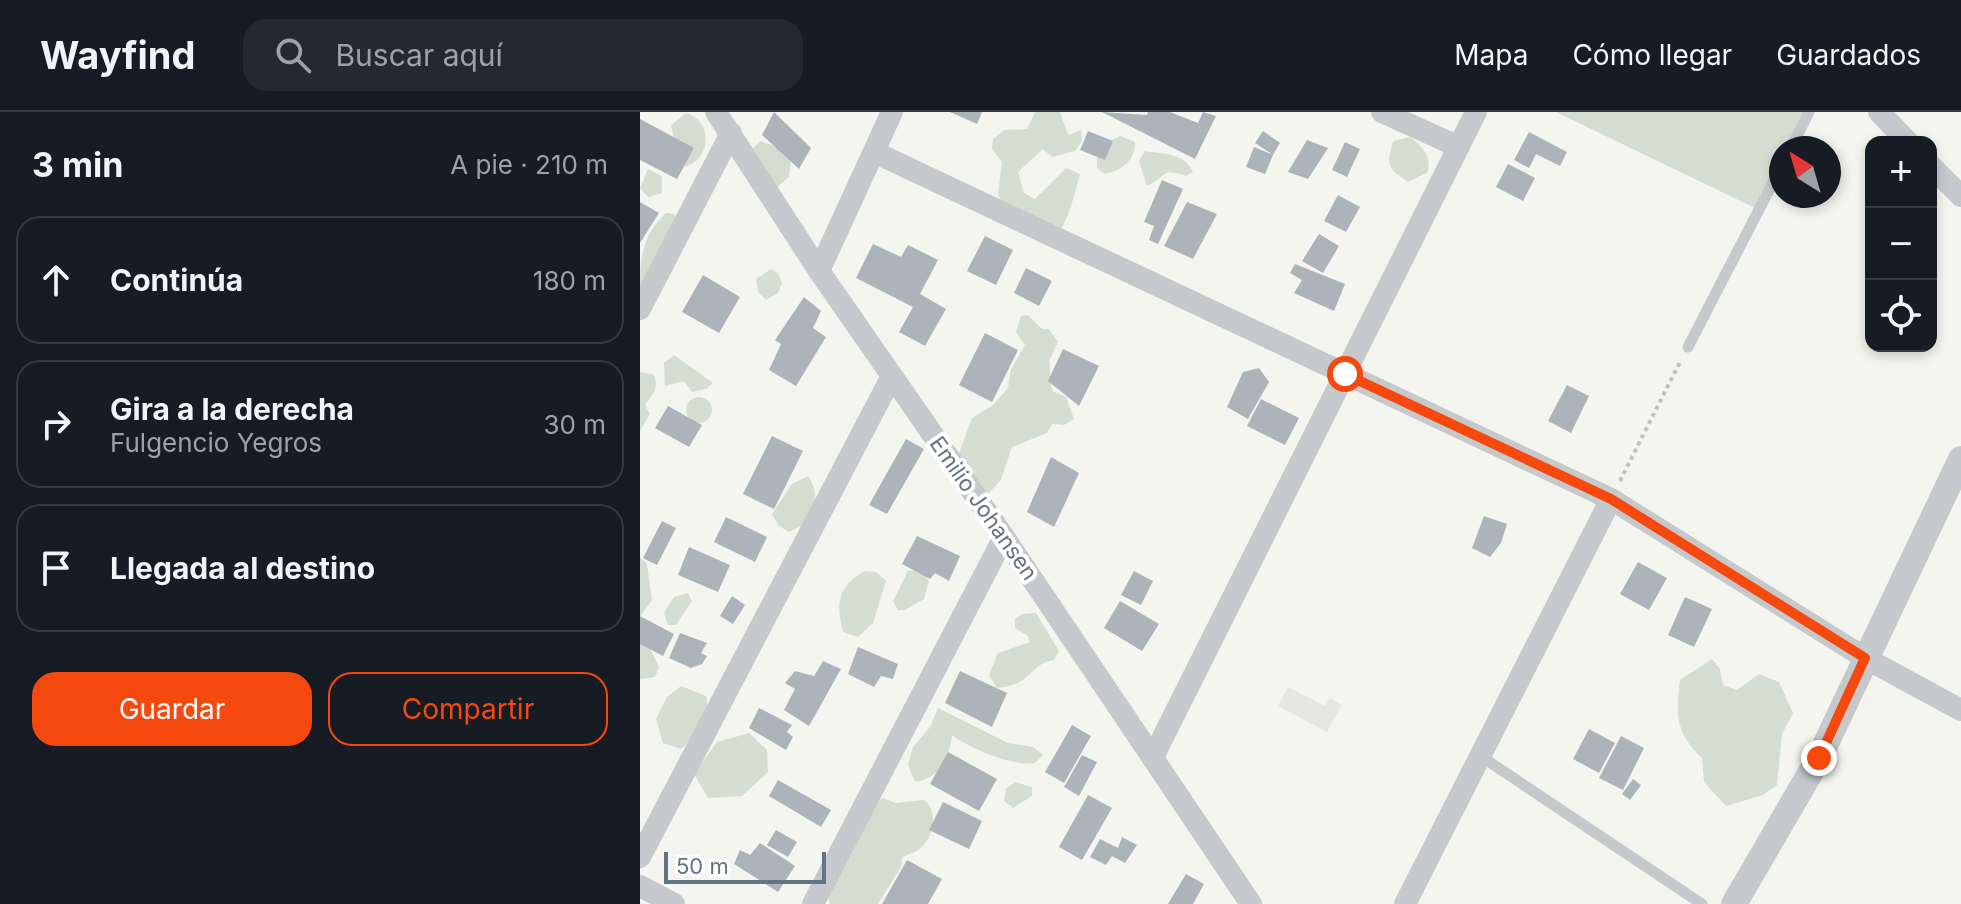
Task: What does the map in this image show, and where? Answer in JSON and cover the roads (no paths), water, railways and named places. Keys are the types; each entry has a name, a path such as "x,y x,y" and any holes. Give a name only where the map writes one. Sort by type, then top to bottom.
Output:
{"street":[{"name":"Emilio Johansen","path":"716,112 819,271 1004,537 1251,904"},
{"path":"819,271 892,112"},
{"path":"1382,112 1459,147"},
{"path":"1153,757 1476,112"},
{"path":"1879,112 1902,136"},
{"path":"640,309 731,133"},
{"path":"874,152 1611,499 1865,658 1961,710"},
{"path":"1937,172 1961,196"},
{"path":"640,857 650,812 892,376"},
{"path":"1734,904 1819,758 1961,459"},
{"path":"1405,904 1611,499"},
{"path":"813,904 1004,537"},
{"path":"640,886 674,904"}],"lane":[{"path":"1797,136 1809,112"},
{"path":"1688,347 1769,190"},
{"path":"1482,757 1702,904"}]}
